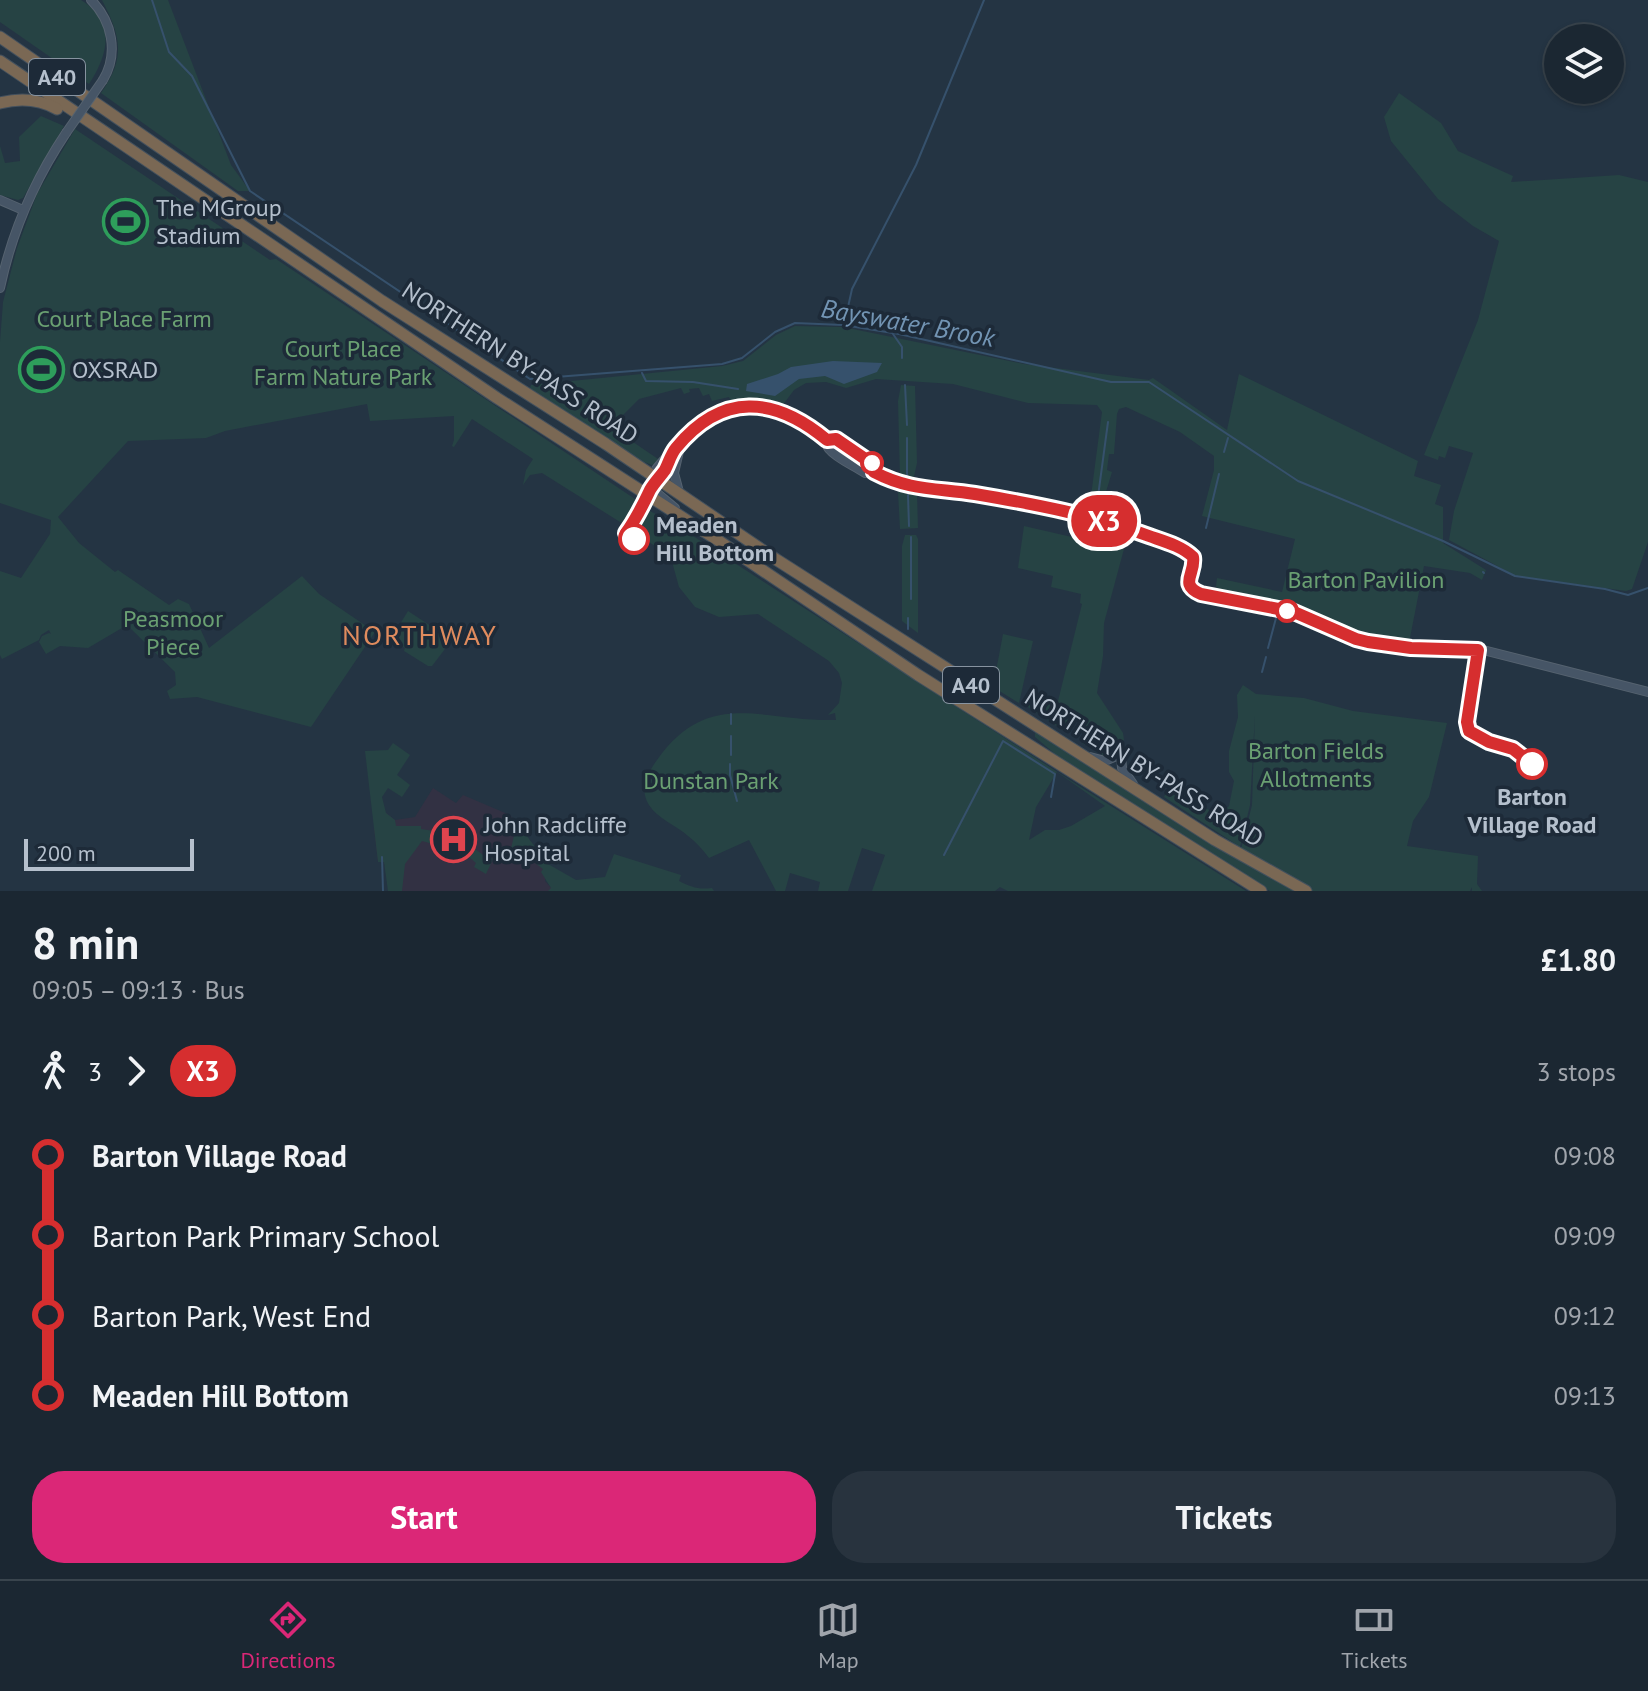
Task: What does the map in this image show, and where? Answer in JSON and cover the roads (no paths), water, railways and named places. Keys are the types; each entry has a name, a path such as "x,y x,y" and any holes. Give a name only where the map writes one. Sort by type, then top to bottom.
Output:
{"highway":[{"name":"NORTHERN BY-PASS ROAD","path":"0,34 382,301 654,481 679,493 777,560 1141,794 1306,891"},
{"name":"NORTHERN BY-PASS ROAD","path":"0,61 497,398 687,520 954,699 1261,891"},
{"path":"0,103 16,99 47,103 104,134"}],"street":[{"path":"0,288 9,249 35,183 103,80 111,62 112,43 106,21 91,0"},
{"path":"0,200 23,210"},
{"path":"638,488 654,481 674,450 717,414 731,408 758,405 788,414 827,440 836,439 874,465 874,472 900,485 1030,504 1103,521 1190,553 1194,561 1190,588 1201,594 1294,612 1368,642 1411,648 1478,650 1648,692"},
{"path":"679,493 674,467 682,442"},
{"path":"654,481 687,520"},
{"path":"1079,753 1105,761 1121,754 1122,768 1141,794"}],"waterway":[{"name":"Bayswater Brook","path":"152,0 169,52 192,76 250,191 530,379 722,364 742,358 775,332 795,323 843,325 899,334 1111,382 1149,382 1298,481 1443,541 1515,576 1628,595 1648,588"},
{"path":"844,325 852,289 916,165 984,0"},
{"path":"893,334 902,347 902,358"},
{"path":"642,373 646,381 693,382 738,389"},
{"path":"905,385 907,425"},
{"path":"1097,504 1108,422"},
{"path":"907,438 907,478"},
{"path":"1224,452 1228,438"},
{"path":"1206,528 1219,474"},
{"path":"908,495 909,526"},
{"path":"911,537 911,599"},
{"path":"908,618 908,629"},
{"path":"1268,648 1276,618"},
{"path":"1262,672 1266,657"},
{"path":"731,714 731,724"},
{"path":"731,736 731,755"},
{"path":"944,855 1003,741 1055,774 1051,797"},
{"path":"730,764 737,801"},
{"path":"382,857 383,891"}],"place":[{"name":"The MGroup Stadium","path":"125,222"},
{"name":"OXSRAD","path":"41,370"},
{"name":"Meaden Hill Bottom","path":"634,539"},
{"name":"Barton Village Road","path":"1532,764"},
{"name":"John Radcliffe Hospital","path":"453,839"}],"district":[{"name":"NORTHWAY","path":"420,635"}],"park label":[{"name":"Court Place Farm","path":"124,319"},
{"name":"Court Place Farm Nature Park","path":"343,363"},
{"name":"Barton Pavilion","path":"1366,580"},
{"name":"Peasmoor Piece","path":"173,633"},
{"name":"Barton Fields Allotments","path":"1316,765"},
{"name":"Dunstan Park","path":"711,781"}]}
